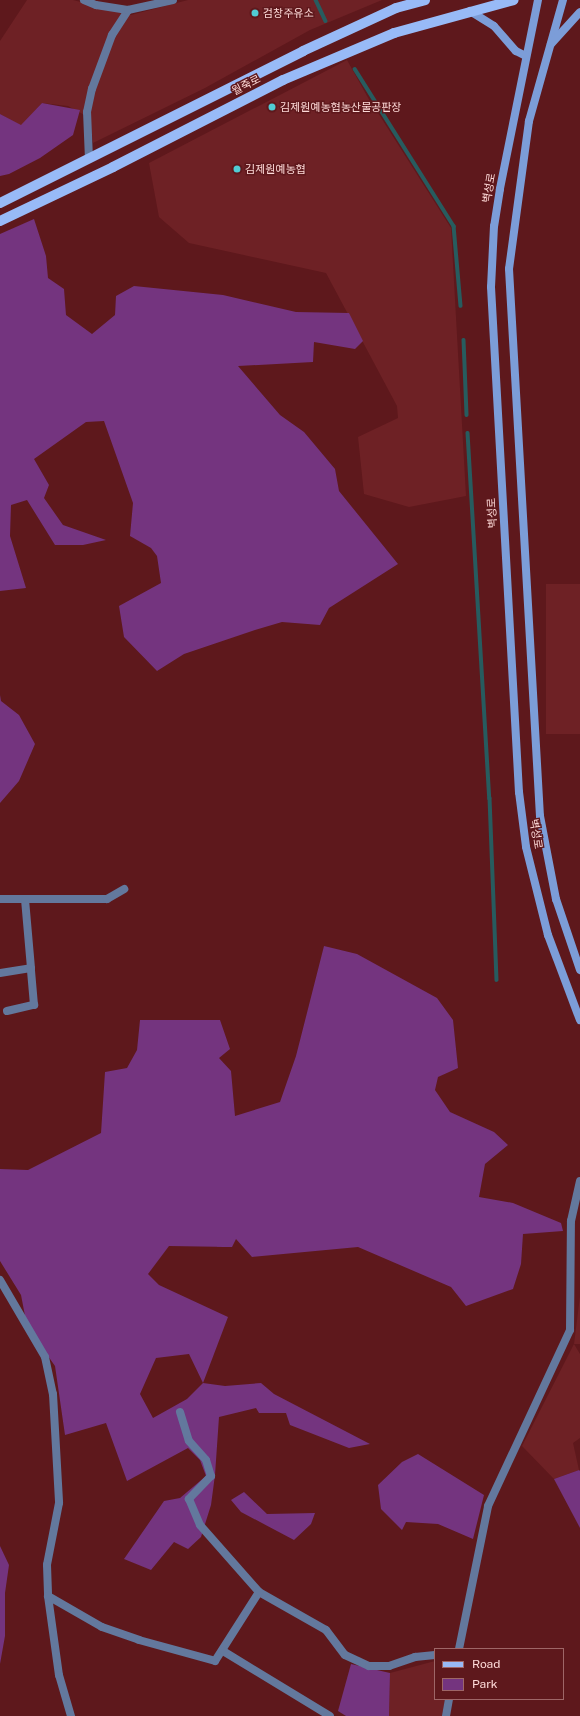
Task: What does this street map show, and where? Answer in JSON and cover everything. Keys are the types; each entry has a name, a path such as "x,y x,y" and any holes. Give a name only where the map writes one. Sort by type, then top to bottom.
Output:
{"main road":[{"name":"월죽로","path":"0,202 317,45 396,8 425,0"},
{"name":"월죽로","path":"0,221 113,167 283,80 394,33 514,0"},
{"name":"벽성로","path":"538,0 494,226 491,287 519,792 526,848 548,935 580,1020"},
{"name":"벽성로","path":"563,0 548,48 529,121 509,270 540,816 556,899 580,970"},
{"path":"470,11 494,26 516,52 526,56"},
{"path":"548,48 580,12"}],"street":[{"path":"84,0 96,5 128,10 173,0"},
{"path":"89,159 86,112 92,89 112,35 128,10"},
{"path":"0,899 107,899 124,889"},
{"path":"6,1011 34,1005 25,900"},
{"path":"0,973 31,968"},
{"path":"459,1648 488,1506 570,1330 571,1221 580,1181"},
{"path":"0,1280 45,1357 53,1394 58,1503 47,1565 48,1596 59,1675 71,1716"},
{"path":"180,1412 189,1441 206,1460 211,1476 189,1499 200,1526 259,1592 326,1630 345,1655 369,1666 388,1666 415,1657 434,1655"},
{"path":"48,1596 102,1627 139,1640 215,1661 223,1651 259,1592"},
{"path":"223,1651 330,1716"},
{"path":"446,1716 449,1700"}],"shaded area":[{"path":"27,0 73,0 131,15 188,0 382,0 310,30 205,88 93,143 90,118 68,106 42,103 21,126 0,114 0,41"},
{"path":"347,60 372,105 363,110 373,105 451,228 466,496 409,507 364,494 358,437 398,418 397,406 326,273 189,243 159,217 149,163"},
{"path":"546,584 580,584 580,734 546,734"},
{"path":"580,1296 580,1344 574,1344"},
{"path":"574,1344 580,1354 580,1438 573,1443 579,1470 554,1479 522,1446"},
{"path":"434,1661 434,1700 445,1700 442,1716 389,1716 390,1673"}],"green space":[{"path":"42,103 80,110 73,135 40,158 9,174 0,176 0,114 21,125"},
{"path":"34,219 46,256 48,278 64,289 66,315 92,334 115,315 116,296 134,286 223,295 296,312 349,313 363,341 355,349 314,342 313,362 238,366 280,415 304,432 335,469 339,491 398,564 329,608 320,625 282,622 184,654 157,671 124,637 119,606 161,583 157,556 151,548 130,536 133,503 104,421 86,422 34,459 49,485 44,498 63,525 106,540 83,545 55,545 27,500 11,505 10,536 26,588 0,591 0,234"},
{"path":"0,695 1,701 19,715 35,744 19,781 0,803"},
{"path":"324,946 357,954 437,998 453,1020 458,1068 438,1077 435,1090 450,1112 494,1132 508,1145 485,1164 479,1197 513,1203 561,1223 563,1231 523,1234 521,1264 513,1289 466,1306 451,1287 358,1247 252,1257 236,1239 232,1247 169,1246 148,1274 159,1285 228,1317 203,1383 225,1386 261,1383 274,1394 370,1444 349,1448 290,1425 286,1413 259,1413 256,1408 219,1417 215,1475 211,1505 201,1537 188,1549 174,1542 151,1570 124,1559 164,1501 180,1498 206,1476 200,1460 188,1448 127,1481 106,1423 65,1435 55,1366 27,1326 21,1295 0,1261 0,1169 28,1170 101,1133 105,1072 127,1068 137,1050 140,1020 220,1020 230,1049 219,1058 231,1071 235,1116 280,1102 296,1056","holes":["189,1354 203,1383 187,1399 153,1418 140,1394 156,1358"]},
{"path":"418,1454 484,1495 473,1539 438,1524 406,1522 402,1530 381,1509 378,1485 402,1462"},
{"path":"579,1470 580,1471 580,1528 554,1479"},
{"path":"244,1492 267,1514 315,1513 311,1524 294,1540 241,1512 231,1500"},
{"path":"0,1546 9,1565 5,1593 5,1636 0,1664"},
{"path":"351,1664 390,1673 389,1716 346,1716 338,1711"}],"waterway":[{"path":"316,0 326,21"},
{"path":"355,69 454,226 461,306"},
{"path":"464,340 467,415"},
{"path":"468,433 490,798 497,980"}],"place":[{"name":"검창주유소","path":"255,13"},
{"name":"김제원예농협농산물공판장","path":"272,107"},
{"name":"김제원예농협","path":"237,169"}]}
